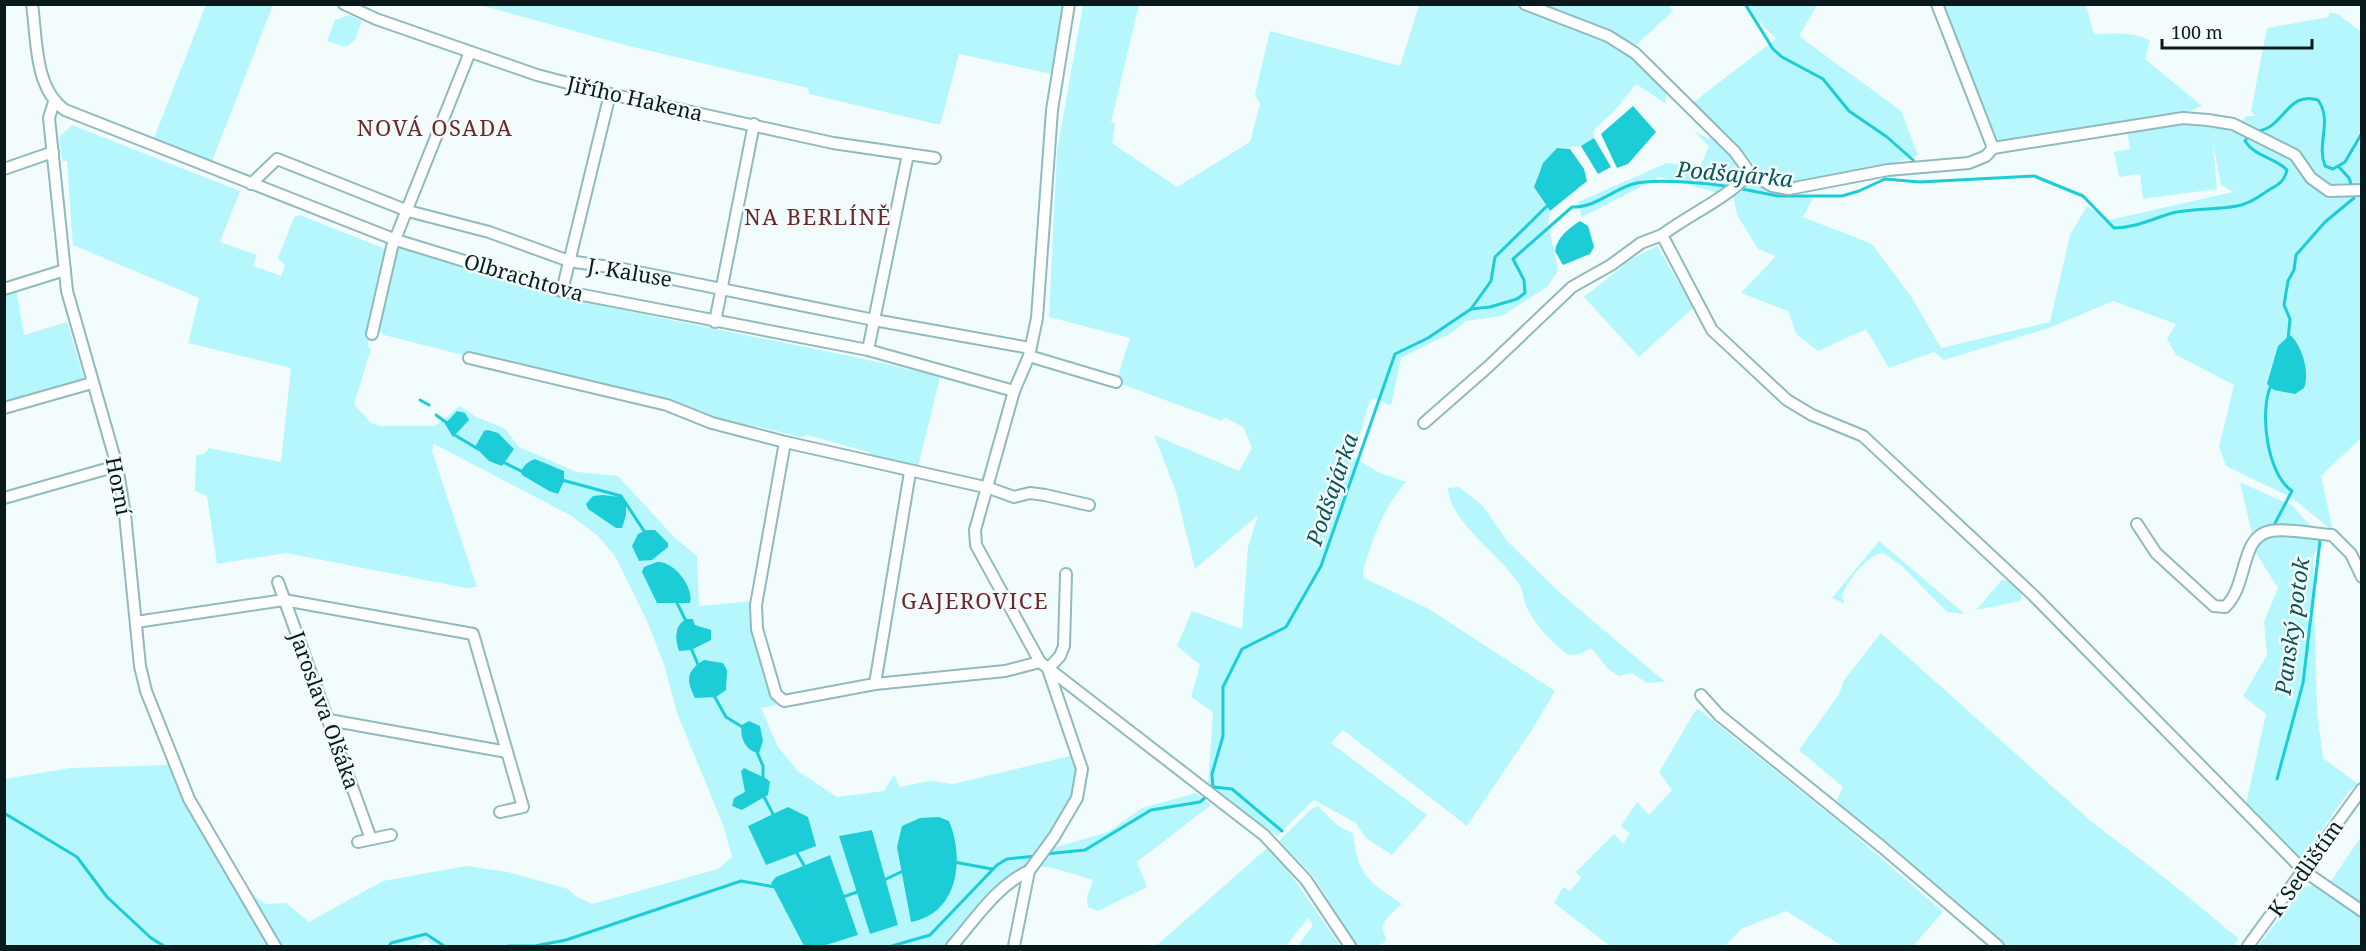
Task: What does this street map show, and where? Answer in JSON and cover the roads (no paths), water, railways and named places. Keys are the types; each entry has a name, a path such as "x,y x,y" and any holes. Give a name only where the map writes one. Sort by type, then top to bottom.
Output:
{"street":[{"name":"Horní","path":"32,4 42,71 46,88 54,102 49,118 67,291 117,466 140,666 164,741 189,799 275,946"},
{"name":"Jiřího Hakena","path":"344,4 376,19 537,75 610,94 833,143 934,158"},
{"path":"1014,946 1029,871 1054,837 1077,798 1082,769 1044,665 976,545 975,530 989,489 1014,391 1030,352 1037,318 1052,110 1069,4"},
{"path":"1525,4 1608,36 1635,53 1735,152 1750,173 1772,186 1789,189 1887,170 1969,163 1986,156 1993,148 2183,118 2219,121 2295,155 2311,178 2329,191 2361,190"},
{"path":"1937,4 1993,148"},
{"path":"372,334 392,247 470,52"},
{"path":"562,291 610,94"},
{"name":"Olbrachtova","path":"54,102 82,117 396,240 562,291 868,350 1014,391"},
{"path":"715,322 754,124"},
{"path":"4,169 53,152"},
{"path":"868,350 908,154"},
{"name":"J. Kaluse","path":"251,184 277,159 408,211 489,232 569,261 623,269 1030,352 1116,382"},
{"path":"1424,423 1489,366 1572,286 1611,266 1641,243 1662,235 1681,220 1735,189 1750,173"},
{"path":"1662,235 1712,330 1786,400 1812,415 1863,436 2033,595 2304,871 2361,911"},
{"path":"4,289 65,270"},
{"path":"469,358 667,405 712,423 784,442 989,489 1014,497 1030,493 1089,505"},
{"path":"4,408 92,383"},
{"path":"784,442 756,605 757,629 776,694 784,701 875,684 1044,665 1064,646 1066,574"},
{"path":"4,498 117,466"},
{"path":"875,684 910,472"},
{"path":"2137,524 2156,553 2214,606 2225,607 2237,593 2249,548 2255,540 2270,531 2332,535 2351,555 2361,577"},
{"name":"Jaroslava Olšáka","path":"278,582 371,839"},
{"path":"136,622 284,600 473,634 523,807 500,812"},
{"path":"1044,665 1264,835 1312,888 1350,946"},
{"path":"1701,695 1719,715 1998,946"},
{"path":"329,720 507,752"},
{"name":"K Sedlištím","path":"2248,946 2361,789"},
{"path":"358,842 391,835"},
{"path":"952,946 993,900 1018,876 1029,871"}],"water":[{"path":"1633,106 1656,132 1628,164 1617,168 1601,134"},
{"path":"1594,138 1611,167 1598,174 1581,146"},
{"path":"1557,148 1570,149 1584,169 1587,181 1550,211 1534,187 1543,163"},
{"path":"1580,221 1588,226 1594,247 1590,254 1563,265 1555,251 1556,246 1564,233"},
{"path":"2290,335 2301,352 2306,375 2304,388 2295,394 2274,390 2267,384 2278,346"},
{"path":"457,411 465,413 469,420 453,437 445,424"},
{"path":"484,431 498,433 514,449 502,466 489,461 475,447"},
{"path":"535,459 564,471 564,481 558,494 522,475 523,467"},
{"path":"593,496 620,497 626,502 626,515 622,528 616,528 588,509 586,504"},
{"path":"647,530 655,530 668,543 668,547 652,560 639,561 632,546 638,534"},
{"path":"657,562 670,566 681,576 689,590 690,603 657,603 642,572 644,567"},
{"path":"686,619 693,619 695,625 711,630 711,640 691,650 679,651 677,629"},
{"path":"704,660 723,663 727,670 726,690 716,697 695,698 689,676 694,668"},
{"path":"749,721 760,726 763,741 759,753 750,750 744,743 742,725"},
{"path":"744,768 770,782 768,795 742,810 732,806 734,798 745,792 741,771"},
{"path":"788,807 808,817 816,846 766,865 748,826"},
{"path":"939,817 949,821 954,836 956,868 954,883 939,908 927,917 911,922 897,847 902,826 920,818"},
{"path":"872,830 898,925 870,934 839,836"},
{"path":"830,855 858,935 823,946 804,946 771,883 776,877"}],"waterway":[{"name":"Panský potok","path":"1745,4 1773,49 1782,57 1823,79 1849,111 1887,137 1913,160 1914,165"},
{"name":"Podšajárka","path":"2257,131 2274,124 2299,100 2308,98 2318,100 2324,116 2323,158 2325,166 2333,169 2345,162 2362,133"},
{"name":"Podšajárka","path":"1737,188 1778,196 1842,196 1885,179 1920,182 2034,176 2083,196 2114,228 2122,228 2180,211 2242,205 2278,184 2283,180 2287,170 2249,146 2245,141 2249,135"},
{"name":"Panský potok","path":"2339,167 2349,178 2352,187"},
{"name":"Podšajárka","path":"1213,791 1212,774 1223,736 1223,687 1242,649 1286,627 1321,566 1395,354 1428,338 1471,309 1490,307 1517,299 1525,293 1524,280 1513,259 1572,207 1588,205 1625,187 1642,182 1681,182 1730,187"},
{"name":"Panský potok","path":"2288,340 2290,319 2284,305 2296,255 2325,222 2354,198 2354,195"},
{"path":"1471,309 1491,281 1495,257 1548,205"},
{"name":"Panský potok","path":"2271,385 2266,411 2268,442 2276,471 2283,483 2292,491 2273,527"},
{"path":"420,400 429,405"},
{"path":"436,415 447,423"},
{"path":"453,434 478,449"},
{"path":"505,463 523,472"},
{"path":"562,480 621,496 646,534"},
{"name":"Panský potok","path":"2277,779 2303,683 2320,541 2317,537"},
{"path":"677,603 686,621"},
{"path":"691,648 699,667"},
{"path":"713,694 726,717 744,728"},
{"path":"757,752 763,766 763,780"},
{"path":"1213,787 1232,789 1282,831"},
{"path":"763,795 774,816"},
{"name":"Podšajárka","path":"1046,854 1085,850 1151,810 1200,802 1208,795"},
{"path":"4,813 77,857 107,897 151,938 164,946"},
{"path":"795,850 805,867"},
{"name":"Podšajárka","path":"892,946 930,935 997,865 1007,859 1036,856"},
{"path":"954,862 992,869"},
{"path":"882,881 903,871"},
{"path":"508,946 535,946 566,940 741,881 775,887"},
{"path":"843,897 860,891"},
{"name":"Podšajárka","path":"389,946 391,943 426,934 444,946"}],"district":[{"name":"NOVÁ OSADA","path":"435,127"},
{"name":"NA BERLÍNĚ","path":"818,216"},
{"name":"GAJEROVICE","path":"975,600"}]}
